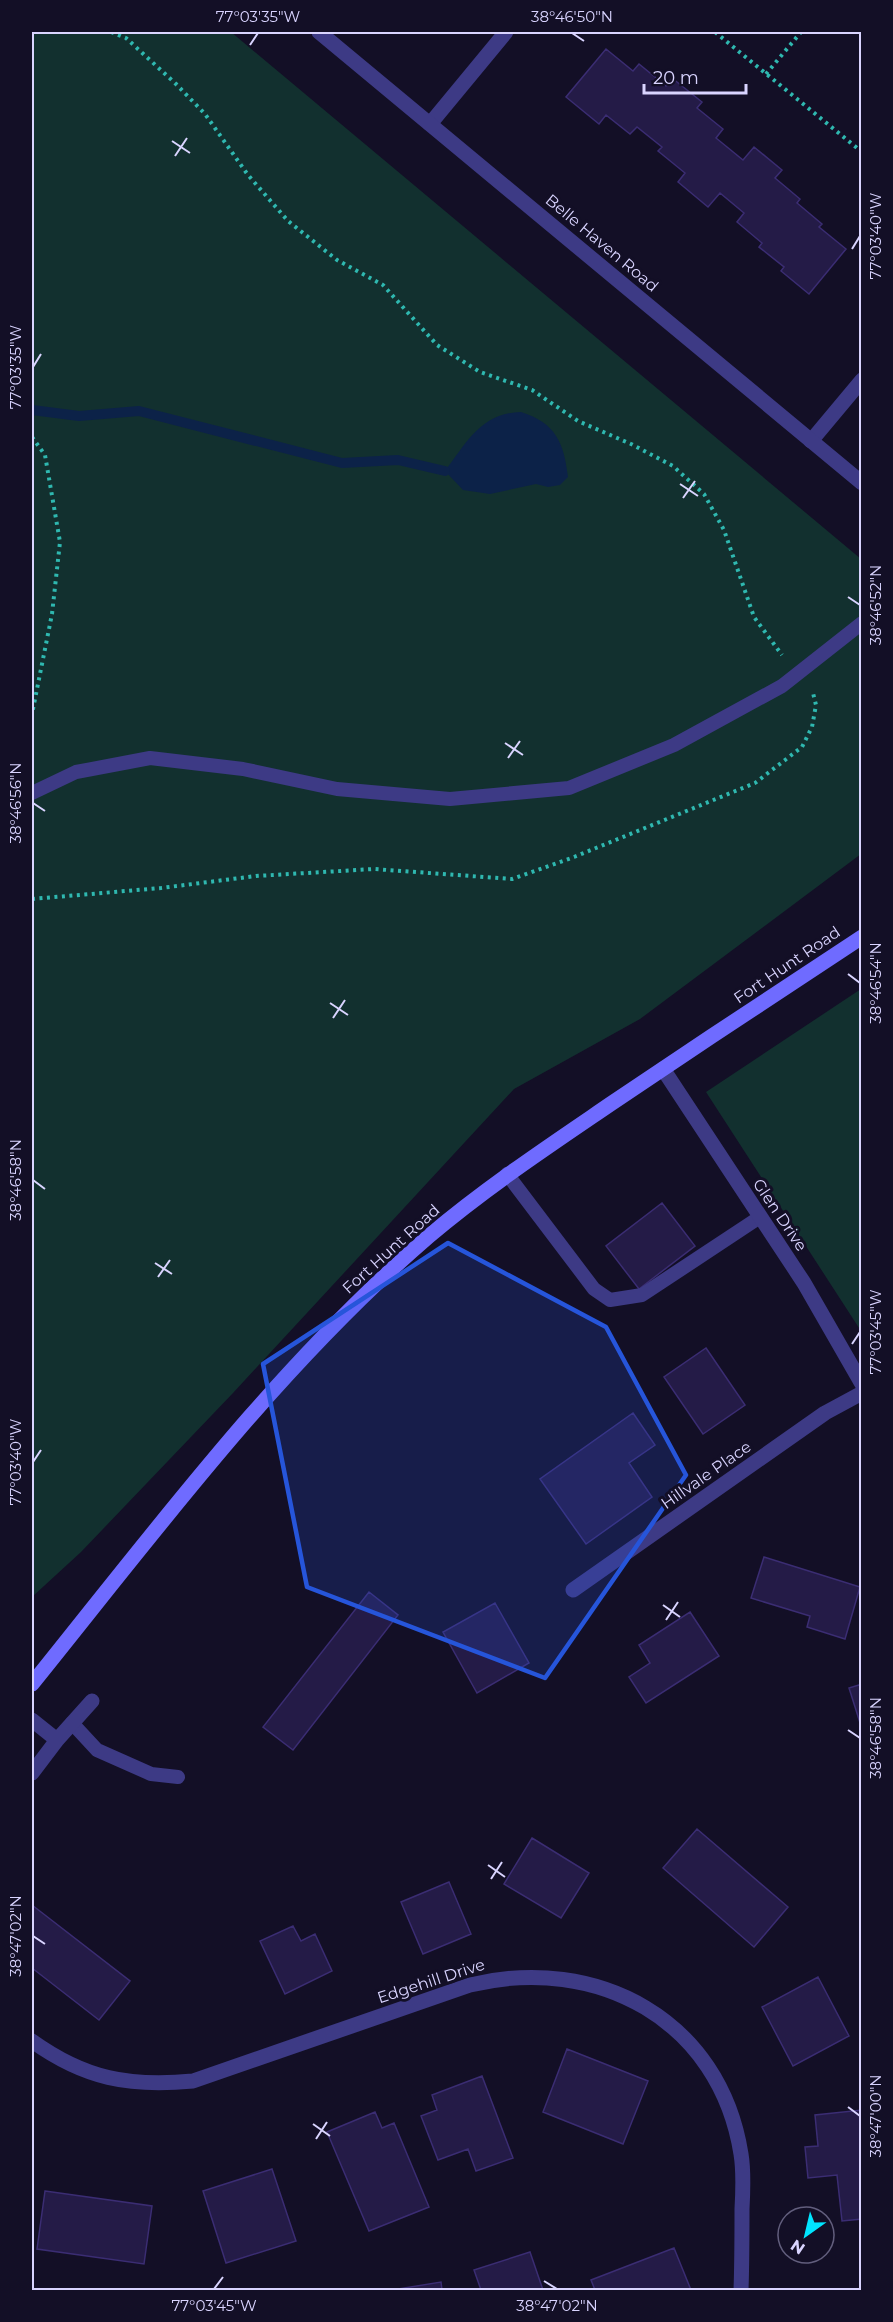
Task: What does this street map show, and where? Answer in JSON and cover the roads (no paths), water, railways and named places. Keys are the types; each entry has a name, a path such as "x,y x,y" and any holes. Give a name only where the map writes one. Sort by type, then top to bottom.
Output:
{"main road":[{"name":"Fort Hunt Road","path":"32,1684 203,1472 281,1382 365,1295 428,1237 507,1174 861,937"}],"street":[{"name":"Belle Haven Road","path":"319,32 861,483"},
{"path":"430,124 506,32"},
{"path":"811,441 861,380"},
{"name":"Glen Drive","path":"663,1069 821,1310 861,1384"},
{"name":"Hillvale Place","path":"573,1590 825,1413 861,1393"},
{"path":"32,1773 57,1740 92,1701"},
{"path":"32,1720 57,1740"},
{"name":"Edgehill Drive","path":"32,2041 71,2065 116,2080 157,2084 193,2081 470,1985 497,1978 532,1976 568,1978 597,1985 631,1999 662,2018 693,2047 717,2081 732,2113 741,2154 741,2290"}],"lane":[{"path":"32,793 76,772 150,758 243,768 337,789 450,799 569,788 674,745 782,686 861,623"},
{"path":"507,1174 594,1289 610,1300 642,1295 760,1217"},
{"path":"72,1723 98,1750 151,1774 178,1777"}],"water":[{"path":"521,412 543,422 556,436 564,454 568,477 560,485 548,487 536,484 490,494 463,490 445,471 468,440 485,423 507,414"}],"waterway":[{"path":"32,410 79,416 139,411 342,463 398,460 445,471"}]}
